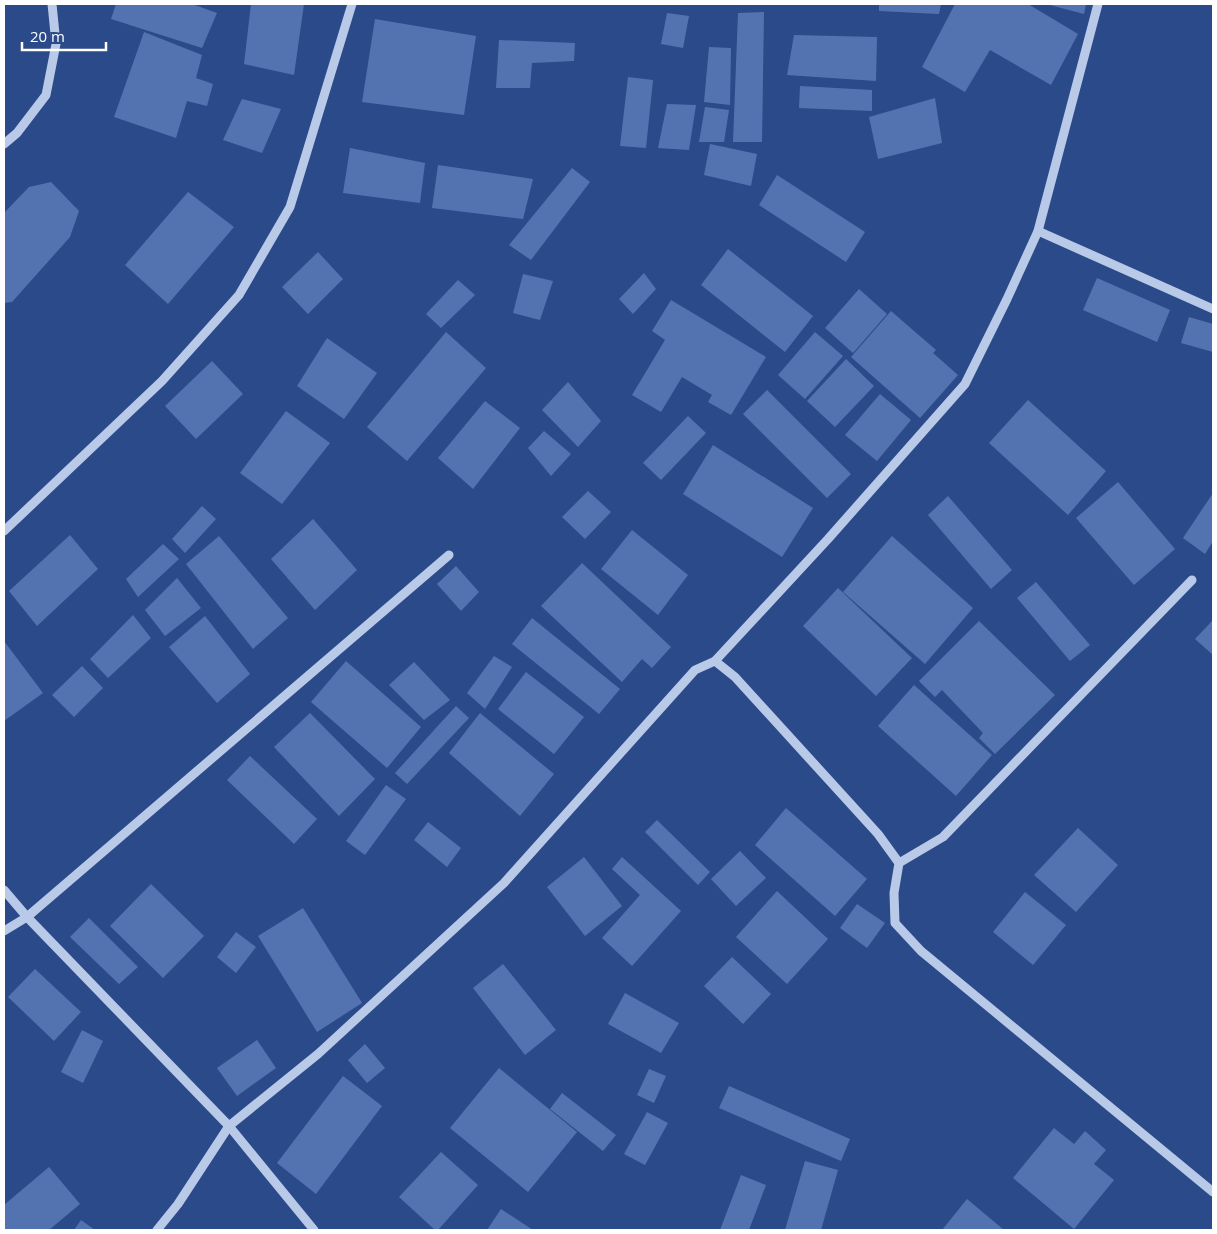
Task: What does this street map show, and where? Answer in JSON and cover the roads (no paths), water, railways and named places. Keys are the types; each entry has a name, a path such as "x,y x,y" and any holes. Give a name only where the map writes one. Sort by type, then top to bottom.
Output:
{"street":[{"path":"4,144 17,134 46,95 56,44 52,4"},
{"path":"4,531 162,381 240,295 290,207 352,4"},
{"path":"157,1230 178,1204 229,1126 318,1054 504,883 695,670 715,661 828,539 965,384 1038,231 1098,4"},
{"path":"1038,231 1213,309"},
{"path":"4,931 27,916 449,555"},
{"path":"899,863 943,837 1192,580"},
{"path":"715,661 735,677 878,834 899,863 894,893 895,923 921,951 1213,1192"},
{"path":"4,890 229,1126 314,1230"}]}
